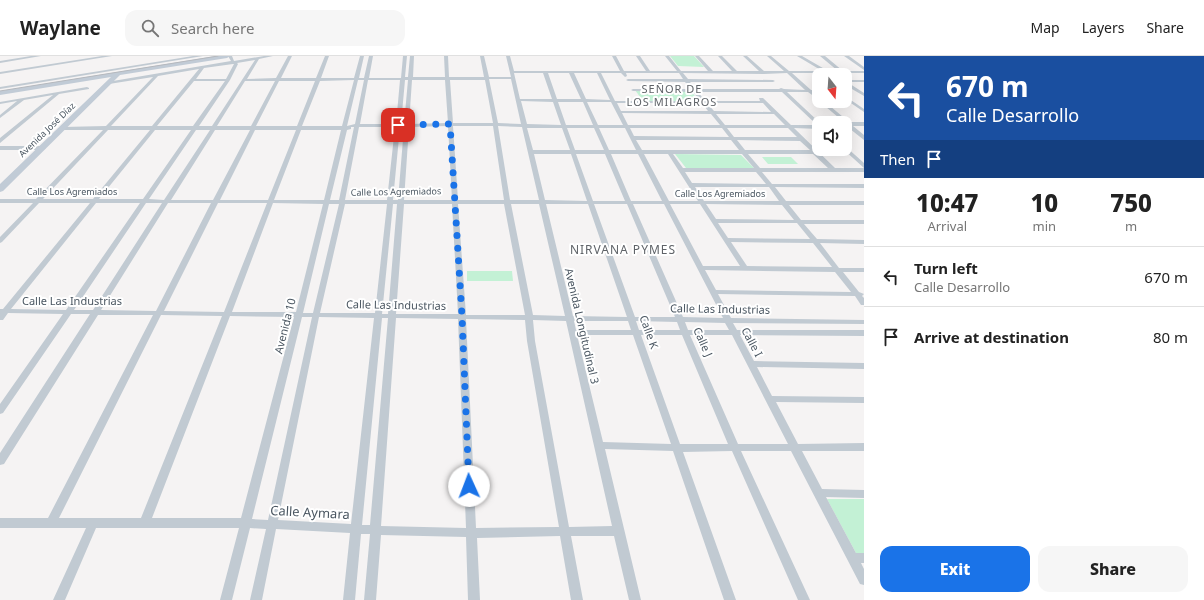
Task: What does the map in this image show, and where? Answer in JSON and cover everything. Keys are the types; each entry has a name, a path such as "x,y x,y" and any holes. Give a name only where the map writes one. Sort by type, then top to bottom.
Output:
{"street":[{"path":"0,62 39,56"},
{"path":"76,56 81,65"},
{"path":"0,73 110,56"},
{"path":"0,88 201,56"},
{"path":"0,93 118,74 271,56"},
{"path":"51,523 290,56"},
{"path":"145,523 228,314 327,56"},
{"name":"Avenida 10","path":"256,600 316,315 342,202 363,80 362,56"},
{"name":"Avenida 10","path":"226,600 299,314 344,128 371,56"},
{"path":"370,600 400,201 407,127 405,56"},
{"path":"349,600 398,127 406,80 412,56"},
{"path":"446,56 462,316 474,600"},
{"path":"482,56 494,109 495,127 507,201 529,317 531,341 577,600"},
{"name":"Avenida Longitudinal 3","path":"508,56 635,600"},
{"path":"614,56 641,102"},
{"path":"638,56 649,72"},
{"path":"667,56 815,242 838,270 861,294 864,303"},
{"path":"697,56 712,72"},
{"path":"720,56 736,72"},
{"path":"745,56 812,118"},
{"path":"769,56 812,93"},
{"path":"799,56 819,68"},
{"path":"822,56 837,68"},
{"path":"846,56 864,69"},
{"path":"0,461 258,58"},
{"path":"0,411 228,80 232,60"},
{"path":"98,77 103,79 108,84 202,68 232,60 249,66 251,69"},
{"path":"806,61 803,61 803,63 812,70"},
{"path":"0,318 3,311 202,68"},
{"path":"84,70 87,74"},
{"path":"512,72 812,72"},
{"name":"Calle K","path":"546,72 730,600"},
{"name":"Calle J","path":"571,72 595,124 679,320 686,332 735,448 804,600"},
{"name":"Calle I","path":"598,72 864,580"},
{"path":"852,72 864,72"},
{"name":"Avenida José Díaz","path":"0,189 118,74"},
{"path":"0,241 157,75"},
{"path":"245,80 514,79"},
{"path":"192,80 228,80"},
{"path":"628,80 773,81"},
{"path":"852,82 864,81"},
{"path":"852,87 864,95"},
{"path":"0,103 87,88"},
{"path":"633,90 812,90"},
{"path":"753,90 812,149"},
{"path":"852,90 864,90"},
{"path":"0,141 58,93"},
{"path":"0,118 23,99"},
{"path":"519,100 764,102"},
{"path":"852,102 864,111"},
{"path":"829,108 837,116"},
{"path":"618,112 775,113"},
{"path":"64,128 495,127 524,124 812,125"},
{"path":"852,125 864,124"},
{"path":"852,126 864,127"},
{"path":"852,129 864,138"},
{"path":"632,138 802,139"},
{"path":"0,148 43,148"},
{"path":"530,152 812,152"},
{"path":"670,152 745,269"},
{"path":"852,155 864,166"},
{"path":"819,156 833,170"},
{"path":"682,170 864,170"},
{"path":"692,185 864,186"},
{"name":"Calle Los Agremiados","path":"0,201 543,201 864,203"},
{"path":"715,221 864,222"},
{"path":"727,240 864,242"},
{"path":"700,268 864,270"},
{"path":"713,292 861,294"},
{"name":"Calle Las Industrias","path":"3,311 864,322"},
{"name":"Calle Las Industrias","path":"573,332 864,333"},
{"path":"751,364 864,366"},
{"path":"769,399 864,400"},
{"path":"598,445 678,448 864,447"},
{"path":"818,493 864,494"},
{"name":"Calle Aymara","path":"0,523 246,523 376,530 471,533 619,531"},
{"path":"58,600 93,523"},
{"path":"852,558 864,558"}],"green space":[{"path":"670,56 694,56 704,67 678,66"},
{"path":"635,90 690,90 699,101 643,101"},
{"path":"675,154 741,155 755,169 686,168"},
{"path":"762,157 791,157 798,164 768,164"},
{"path":"467,271 512,271 513,281 467,281"},
{"path":"827,499 864,499 864,553 856,553"}],"railway":[{"path":"0,91 218,56"}],"district":[{"name":"SEÑOR DE LOS MILAGROS","path":"672,95"},
{"name":"NIRVANA PYMES","path":"623,250"}],"route":[{"path":"398,125 450,124 456,201 469,486"}]}
